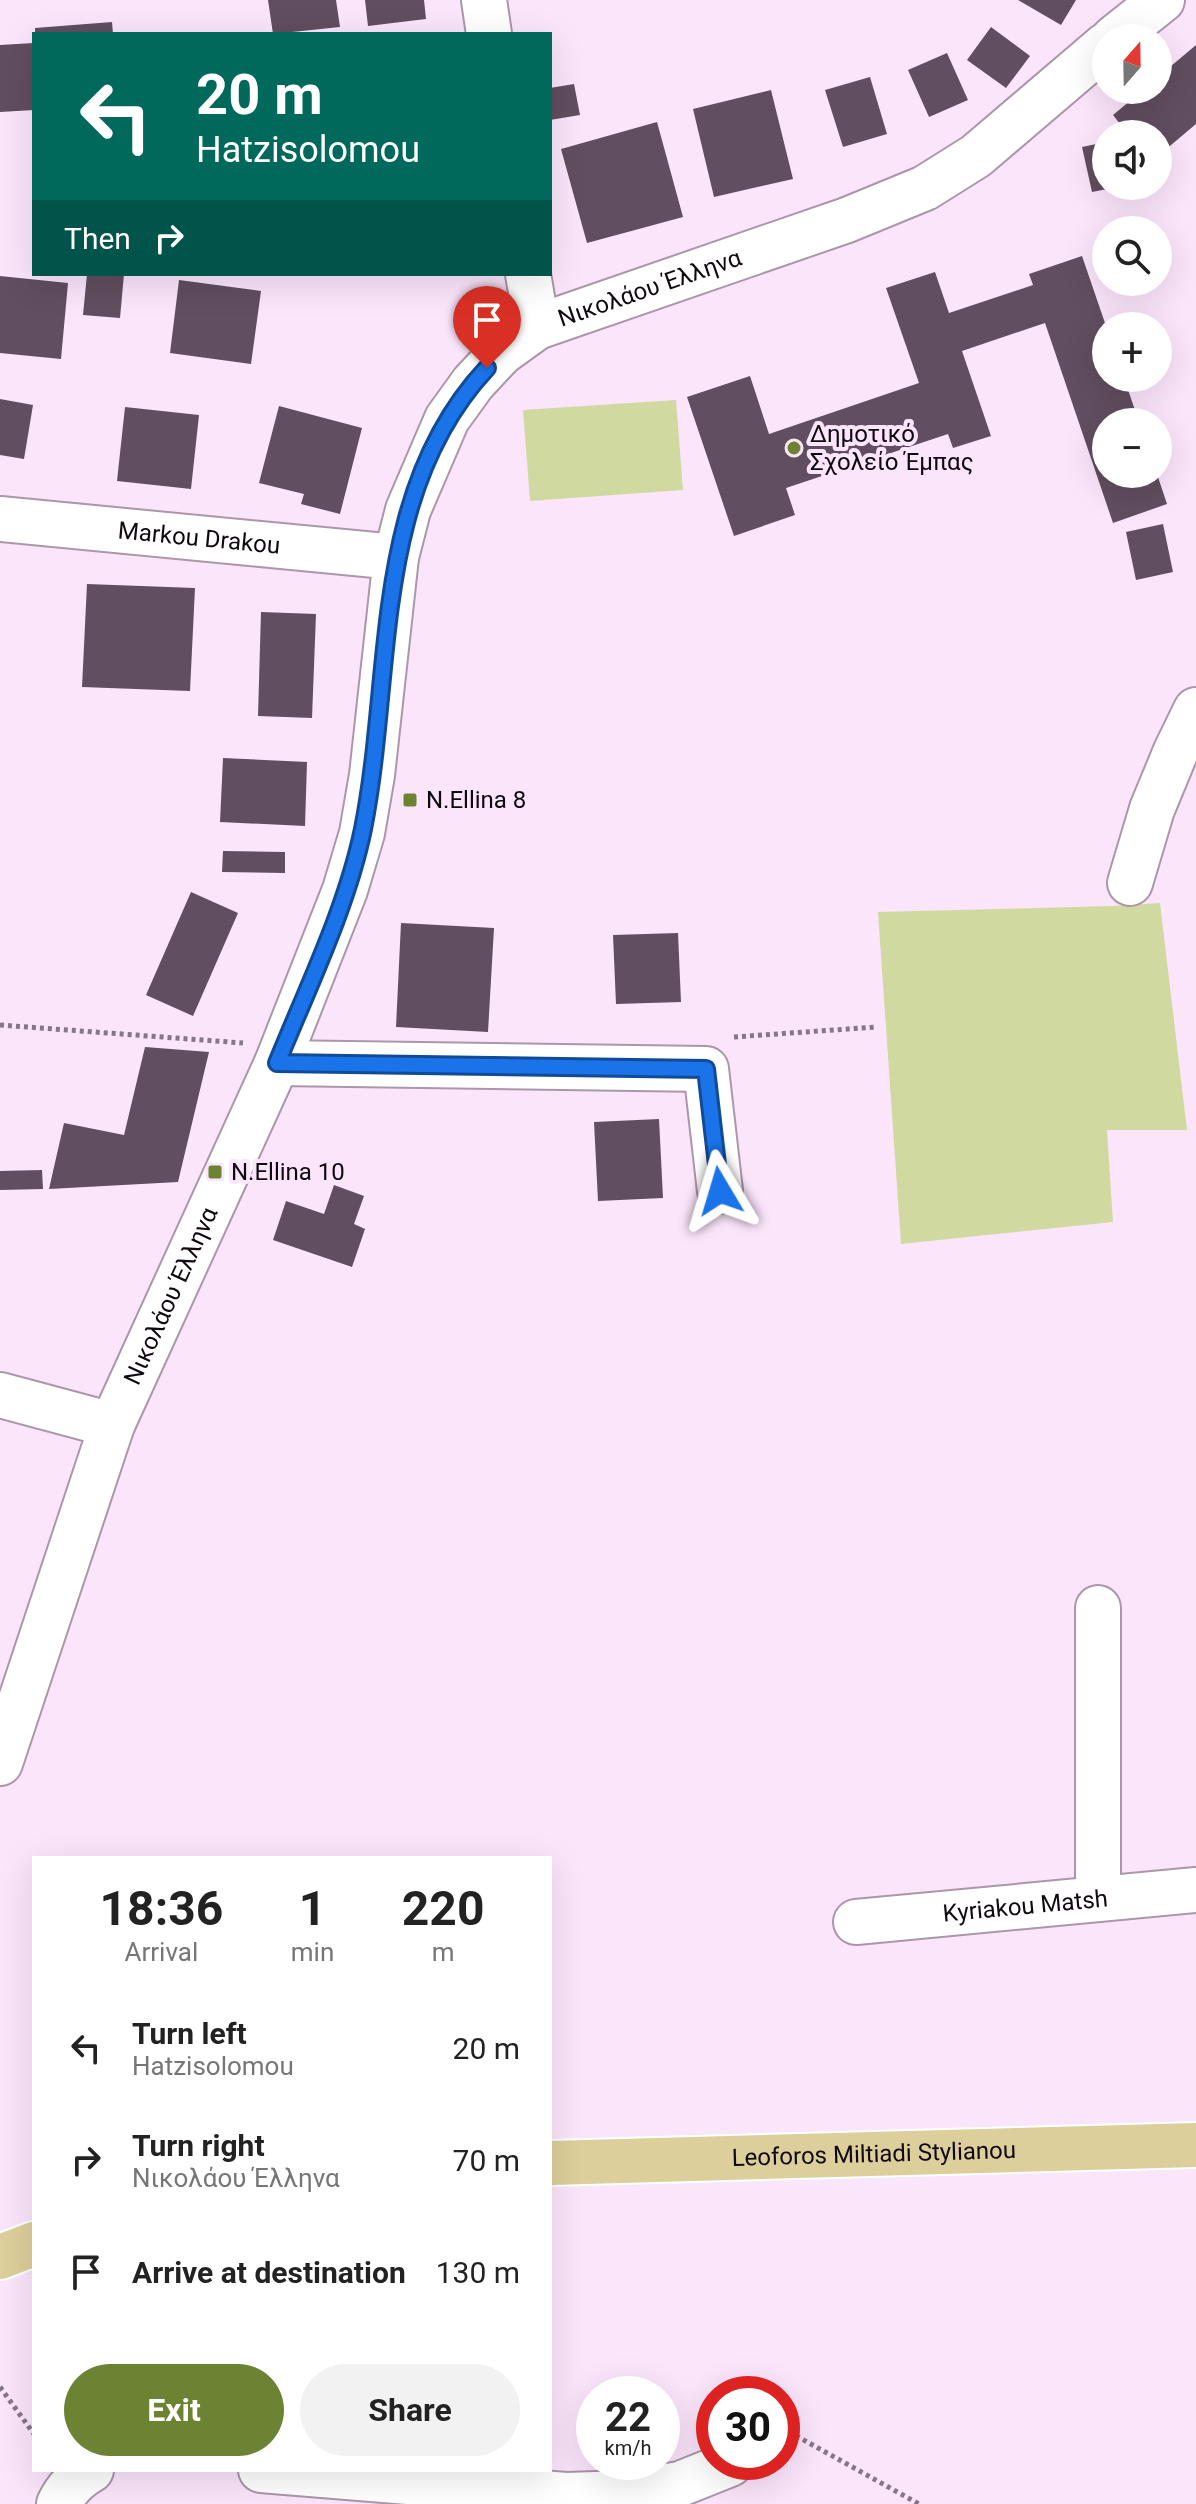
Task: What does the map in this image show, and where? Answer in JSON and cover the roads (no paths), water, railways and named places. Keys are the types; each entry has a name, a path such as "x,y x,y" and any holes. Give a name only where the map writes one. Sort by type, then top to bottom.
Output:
{"main road":[{"name":"Leoforos Miltiadi Stylianou","path":"552,2163 1196,2145"},
{"path":"0,2257 32,2245"}],"street":[{"path":"484,0 489,32"},
{"path":"1132,24 1162,0"},
{"name":"Νικολάου Έλληνα","path":"0,1763 112,1425 280,1055 340,905 362,833 372,775 396,557 408,510 447,419 473,383 501,353 537,327 847,220 925,188 976,156 1092,57"},
{"path":"528,276 537,327"},
{"name":"Markou Drakou","path":"0,519 396,557"},
{"path":"1130,883 1152,809 1196,710"},
{"path":"280,1055 706,1069 720,1191"},
{"path":"0,1395 112,1425"},
{"path":"1098,1608 1098,1899"},
{"name":"Kyriakou Matsh","path":"856,1922 1196,1890"},
{"path":"59,2504 78,2477 87,2472"},
{"path":"285,2472 566,2495 626,2493 680,2484 696,2478"}],"place":[{"name":"Δημοτικό Σχολείο Έμπας","path":"794,448"},
{"name":"N.Ellina 8","path":"410,800"},
{"name":"N.Ellina 10","path":"215,1172"}]}
